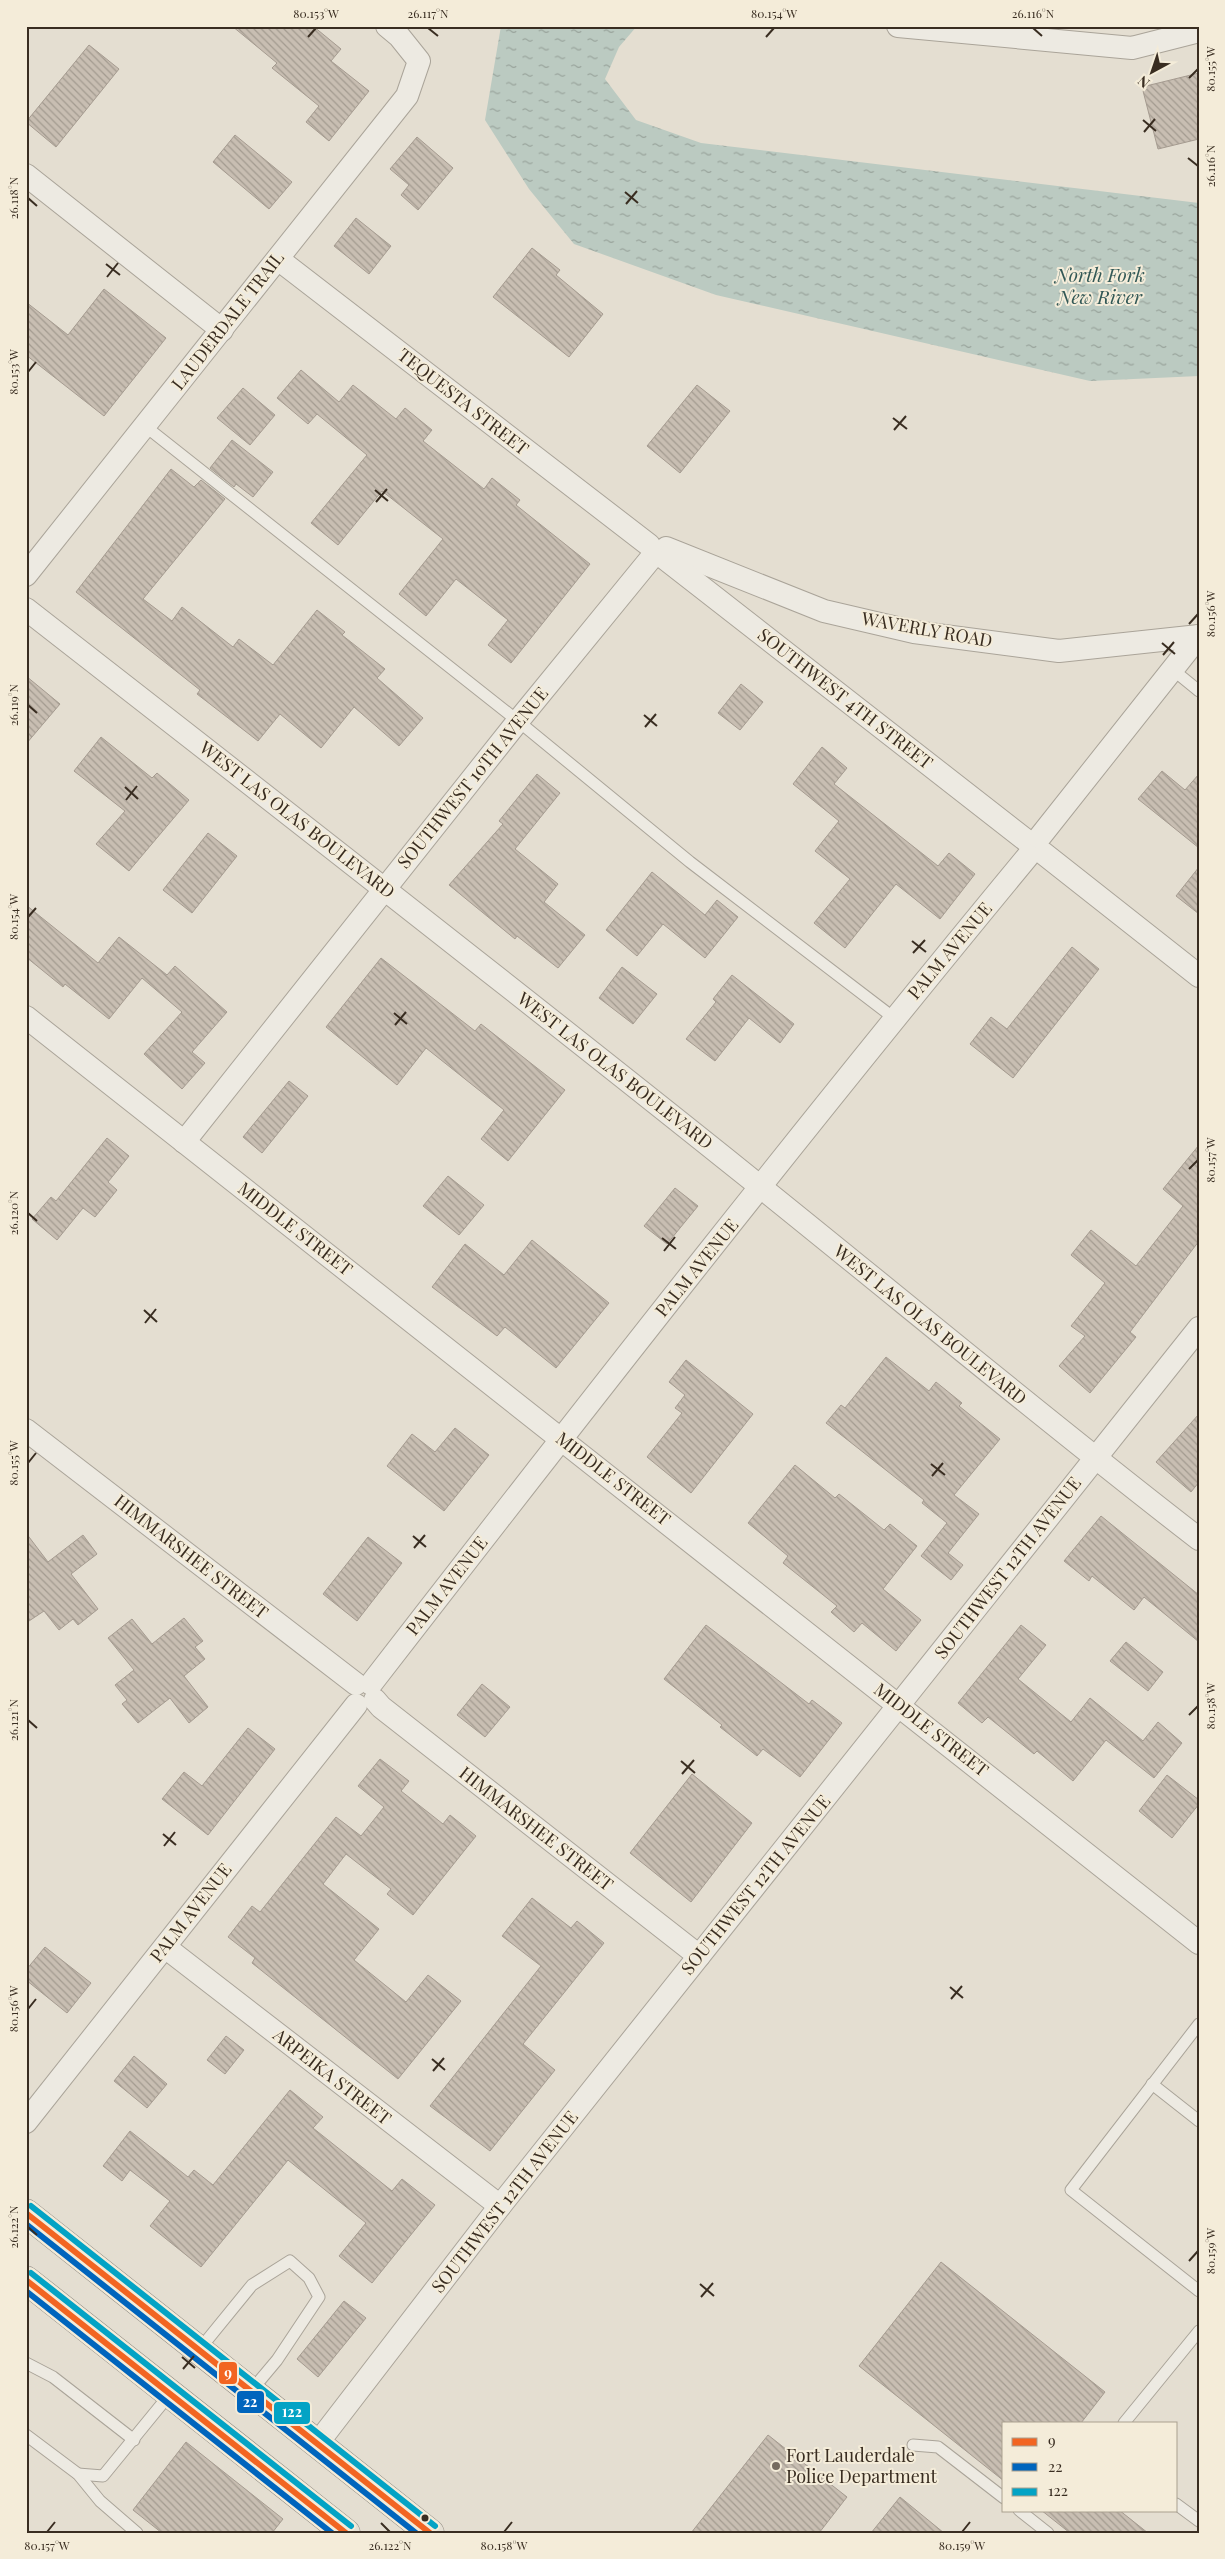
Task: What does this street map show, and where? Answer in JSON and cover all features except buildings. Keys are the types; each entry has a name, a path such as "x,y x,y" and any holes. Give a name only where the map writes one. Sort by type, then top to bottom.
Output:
{"main road":[{"path":"26,2213 430,2533"},
{"path":"26,2280 170,2394 332,2528"}],"street":[{"name":"LAUDERDALE TRAIL","path":"26,575 407,96 419,61 399,36 387,26"},
{"path":"898,26 1132,48 1199,31"},
{"path":"26,175 222,330"},
{"name":"TEQUESTA STREET","path":"278,259 658,552"},
{"name":"WAVERLY ROAD","path":"658,552 824,611 914,632 1058,650 1199,636"},
{"name":"SOUTHWEST 10TH AVENUE","path":"184,1142 518,721 658,552"},
{"name":"SOUTHWEST 4TH STREET","path":"658,552 1034,847"},
{"name":"WEST LAS OLAS BOULEVARD","path":"26,609 385,888 761,1188 1095,1459 1199,1539"},
{"name":"PALM AVENUE","path":"26,2122 364,1693 561,1439 894,1018 1034,847 1199,636"},
{"path":"1034,847 1199,976"},
{"name":"MIDDLE STREET","path":"26,1017 1199,1943"},
{"name":"SOUTHWEST 12TH AVENUE","path":"317,2444 500,2206 1199,1328"},
{"name":"HIMMARSHEE STREET","path":"26,1430 699,1956"},
{"name":"ARPEIKA STREET","path":"165,1947 500,2206"}],"lane":[{"path":"145,426 518,721 690,862 894,1018"},
{"path":"1172,669 1199,691"},
{"path":"1199,2024 1071,2190 1199,2291"},
{"path":"1152,2084 1199,2121"},
{"path":"199,2350 252,2284 290,2261 309,2278 319,2297 277,2360 251,2391"},
{"path":"1125,2422 1199,2331"},
{"path":"26,2363 53,2377 134,2440"},
{"path":"78,2474 103,2476 170,2394"},
{"path":"26,2436 78,2474 100,2502 137,2533"},
{"path":"913,2445 938,2447 1002,2496"},
{"path":"1178,2505 1199,2520"},
{"path":"1022,2512 1048,2533"}],"water":[{"name":"North Fork New River","path":"501,26 637,26 619,47 605,79 636,120 701,143 1199,203 1199,376 1090,381 716,295 574,244 529,189 485,120"}],"transit line":[{"name":"122","path":"31,2206 435,2526"},
{"name":"9","path":"26,2213 430,2533"},
{"name":"22","path":"26,2224 416,2533"},
{"name":"122","path":"31,2273 351,2526"},
{"name":"9","path":"26,2280 346,2533"},
{"name":"22","path":"26,2291 332,2533"}],"place":[{"name":"Fort Lauderdale Police Department","path":"776,2466"}]}
